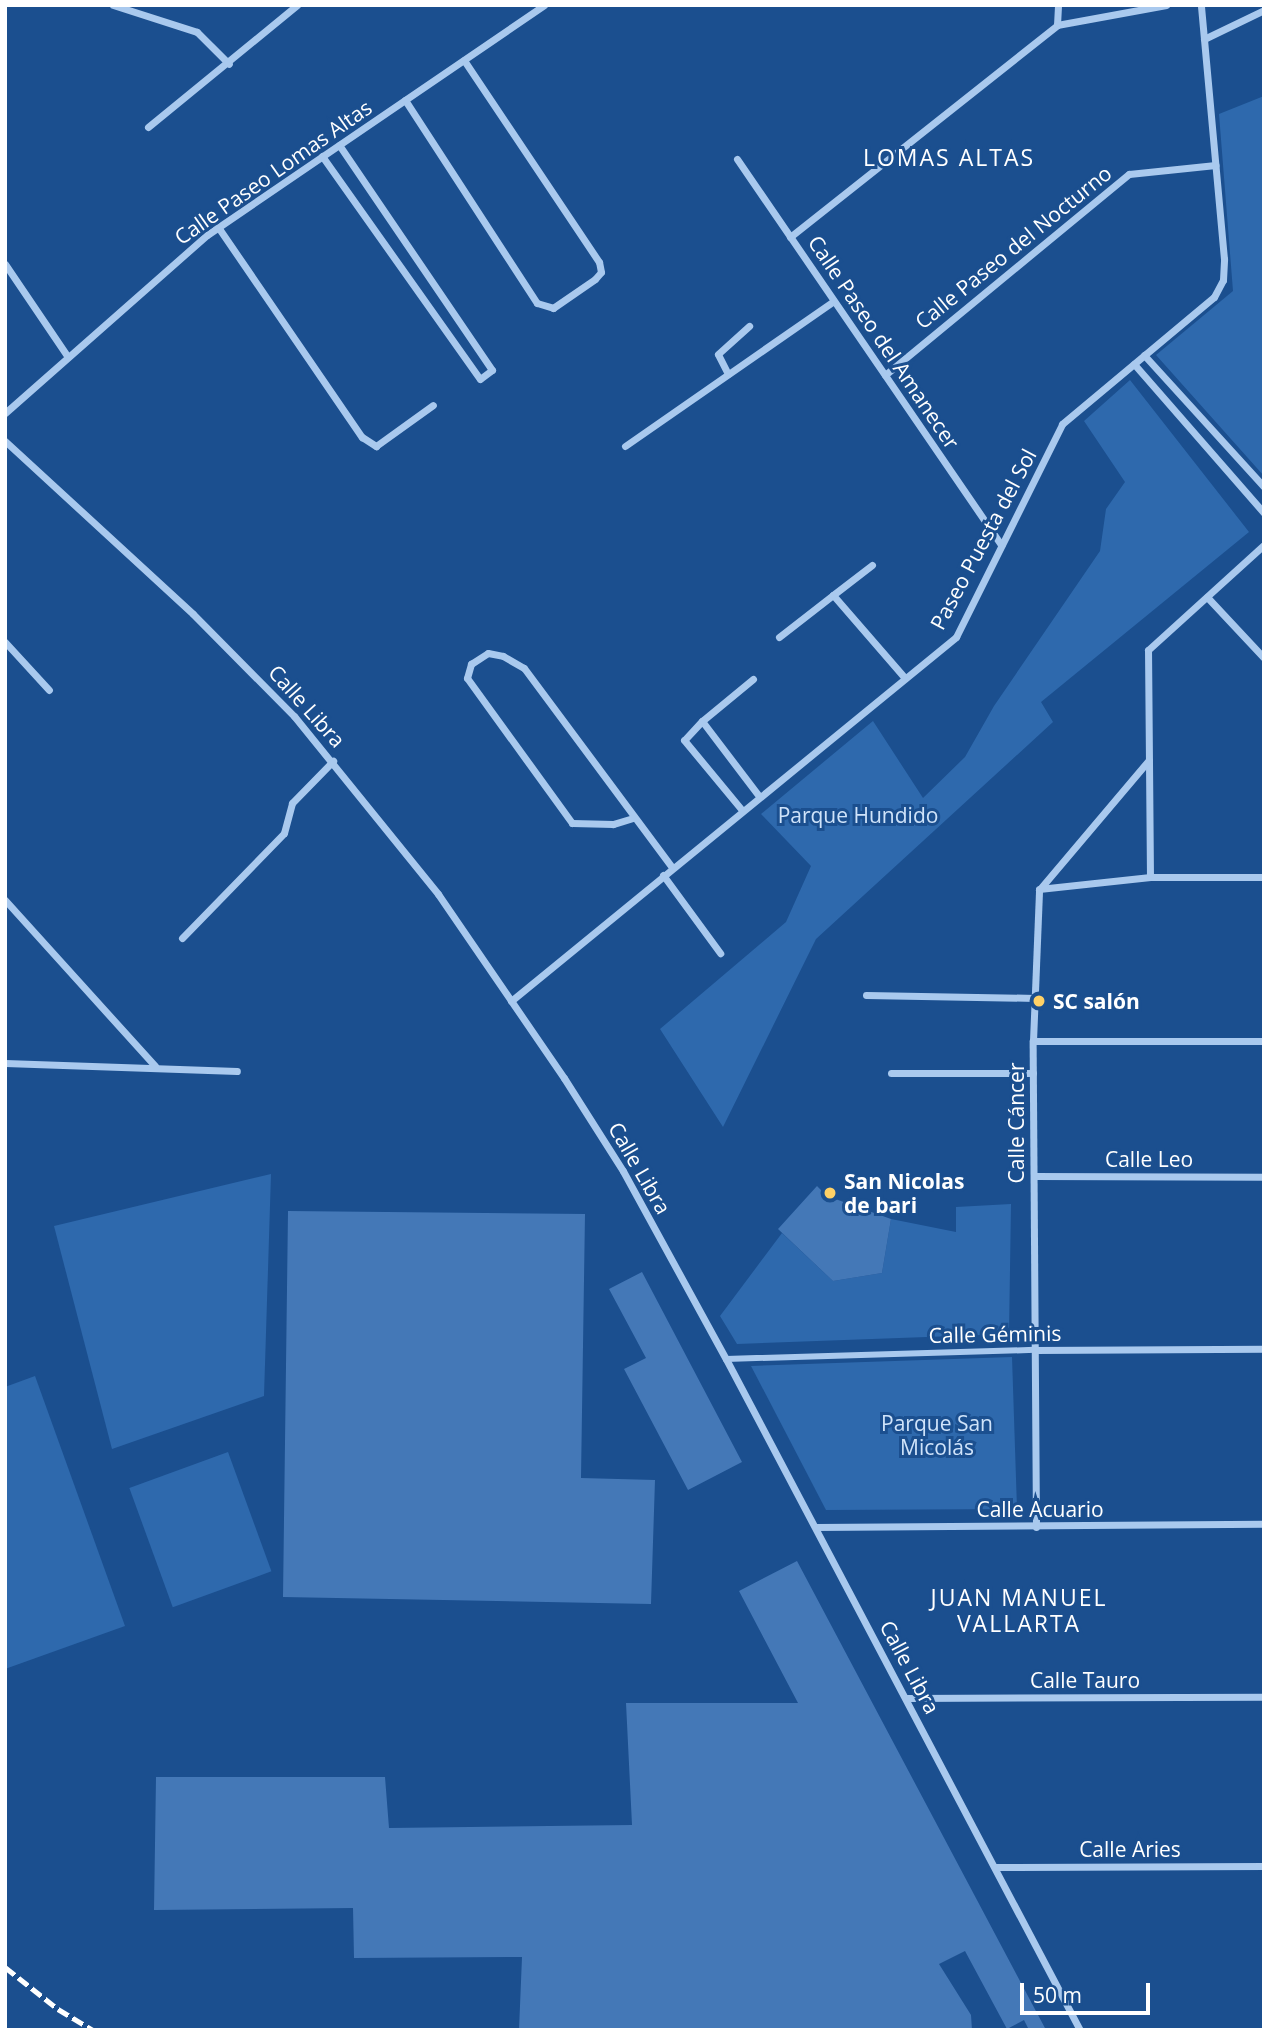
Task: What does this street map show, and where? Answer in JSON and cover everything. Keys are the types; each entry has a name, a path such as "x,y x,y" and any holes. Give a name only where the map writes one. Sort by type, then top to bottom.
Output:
{"street":[{"path":"113,5 197,32 229,64"},
{"path":"148,127 229,64 296,5"},
{"name":"Calle Paseo Lomas Altas","path":"5,413 218,227 544,5"},
{"path":"1056,25 1058,5"},
{"path":"790,237 1056,25 1166,5"},
{"name":"Paseo Puesta del Sol","path":"511,1002 663,874 956,637 1062,424 1214,297 1223,280 1216,165 1201,5"},
{"path":"1204,39 1264,10"},
{"path":"405,100 537,303 553,308 595,279 601,272 599,262 464,60"},
{"path":"322,156 480,379 492,370 339,145"},
{"name":"Calle Paseo del Amanecer","path":"737,159 1001,545"},
{"name":"Calle Paseo del Nocturno","path":"885,375 1129,174 1216,165"},
{"path":"218,227 362,437 376,446 433,405"},
{"path":"5,264 68,358"},
{"path":"625,446 834,301"},
{"path":"728,374 718,354 749,326"},
{"path":"1144,355 1264,488"},
{"path":"1134,364 1264,513"},
{"name":"Calle Libra","path":"5,441 260,678 333,761 439,894 623,1171 907,1698 1080,2030"},
{"path":"1150,877 1148,650 1264,545"},
{"path":"779,637 872,565"},
{"path":"833,595 905,678"},
{"path":"1207,597 1264,658"},
{"path":"5,642 49,690"},
{"path":"633,818 613,824 572,822 467,678 471,664 488,653 503,656 524,668 672,867"},
{"path":"742,810 684,740 702,721 753,679"},
{"path":"702,721 759,796"},
{"path":"1039,890 1149,760"},
{"path":"182,937 284,833 292,803 333,761"},
{"path":"663,874 720,954"},
{"path":"1039,890 1150,877 1264,877"},
{"name":"Calle Cáncer","path":"1037,1527 1033,1041 1039,890"},
{"path":"5,900 155,1066"},
{"path":"866,995 1035,998"},
{"path":"1033,1041 1264,1041"},
{"path":"5,1063 155,1066 237,1071"},
{"path":"891,1073 1033,1073"},
{"name":"Calle Leo","path":"1034,1177 1264,1177"},
{"name":"Calle Géminis","path":"726,1359 1035,1350 1264,1349"},
{"name":"Calle Acuario","path":"816,1527 1264,1524"},
{"name":"Calle Tauro","path":"907,1698 1264,1697"},
{"name":"Calle Aries","path":"996,1867 1264,1866"}],"green space":[{"path":"1264,96 1264,476 1156,355 1233,291 1219,114"},
{"name":"Parque Hundido","path":"1130,380 1249,532 1041,702 1053,722 816,939 723,1127 660,1029 786,922 811,866 761,814 873,721 923,798 965,757 994,706 1100,551 1106,509 1125,482 1084,421"},
{"path":"271,1174 264,1396 112,1449 54,1226"},
{"path":"1011,1204 1009,1334 737,1344 720,1316 782,1233 833,1281 882,1273 891,1219 956,1232 956,1207"},
{"name":"Parque San Micolás","path":"1012,1357 1017,1509 826,1510 751,1366"},
{"path":"35,1376 125,1626 5,1669 5,1387"},
{"path":"228,1452 271,1571 173,1607 129,1488"}],"building":[{"path":"817,1186 827,1196 891,1219 882,1273 833,1281 778,1229"},
{"path":"288,1211 585,1214 581,1478 655,1480 651,1604 283,1597"},
{"path":"642,1272 742,1462 688,1490 624,1369 646,1358 609,1289"},
{"path":"797,1561 1046,2030 1029,2030 1024,2020 1007,2029 965,1951 939,1964 971,2015 972,2030 519,2030 522,1957 354,1958 353,1908 154,1910 156,1777 385,1777 389,1828 632,1825 626,1703 798,1703 739,1591"}],"railway":[{"path":"5,1967 58,2009 93,2030"}],"place":[{"name":"SC salón","path":"1039,1001"},
{"name":"San Nicolas de bari","path":"830,1193"}],"district":[{"name":"LOMAS ALTAS","path":"949,157"},
{"name":"JUAN MANUEL VALLARTA","path":"1019,1610"}]}
